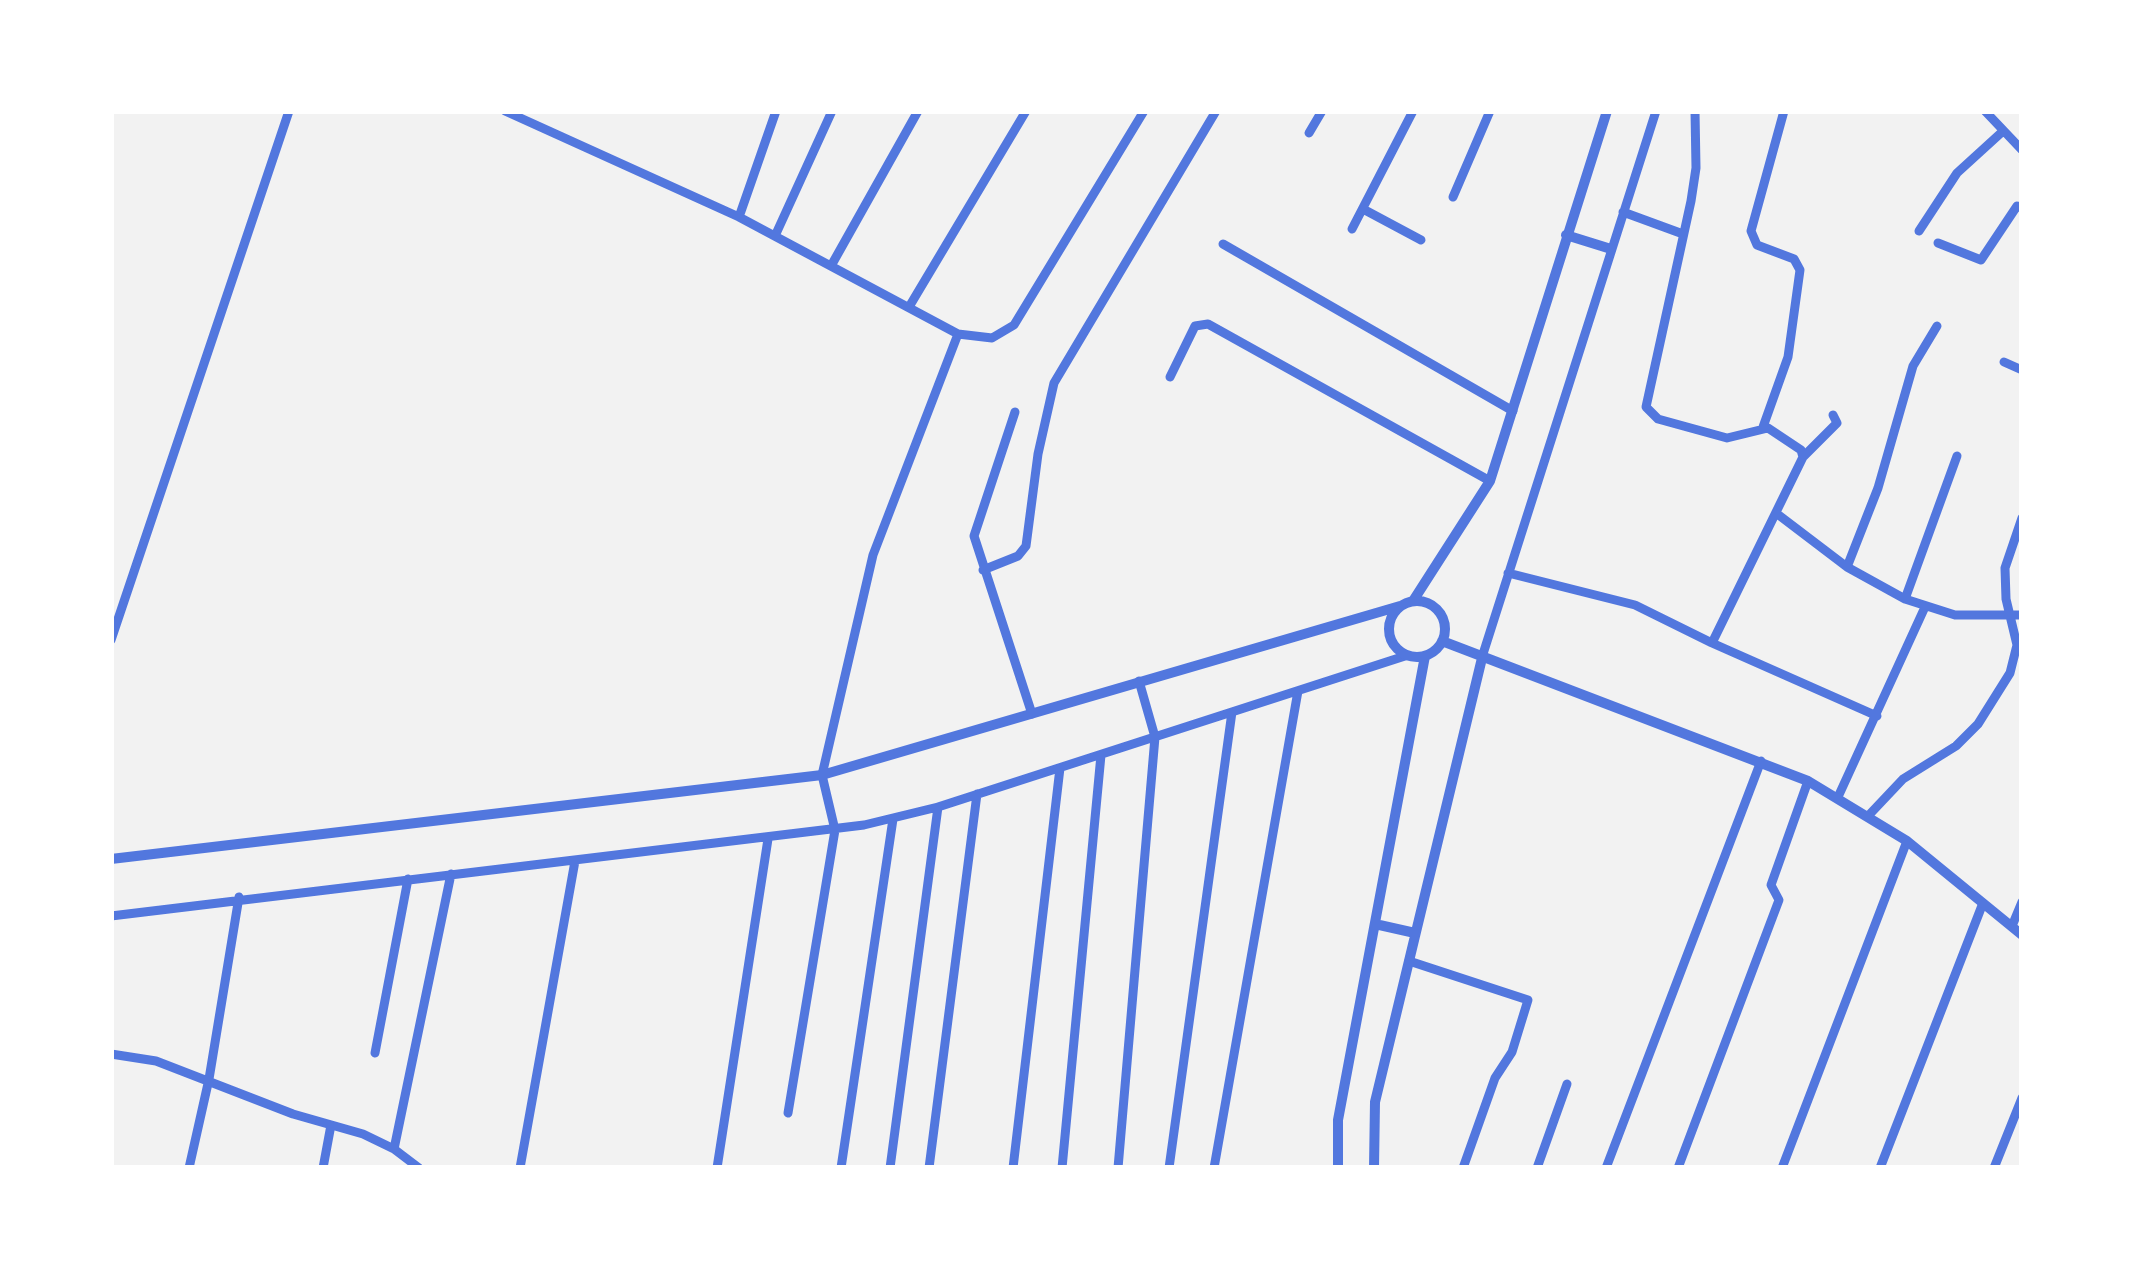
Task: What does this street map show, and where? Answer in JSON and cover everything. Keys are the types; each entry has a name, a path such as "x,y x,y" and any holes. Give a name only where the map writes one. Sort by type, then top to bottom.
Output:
{"street":[{"path":"111,640 289,111"},
{"path":"505,111 739,217 958,334 980,338 992,338 1014,326 1144,111"},
{"path":"739,217 776,111"},
{"path":"775,236 832,111"},
{"path":"831,266 918,111"},
{"path":"909,307 1026,111"},
{"path":"982,570 1018,556 1026,546 1038,454 1054,383 1216,111"},
{"path":"1309,133 1322,111"},
{"path":"1352,229 1413,111"},
{"path":"1454,197 1490,111"},
{"path":"1405,656 1389,634 1390,619 1407,604 1490,481 1607,111"},
{"path":"1374,1168 1375,1102 1483,654 1656,111"},
{"path":"1695,111 1696,168 1646,407 1658,419 1726,438 1762,427 1801,450 1803,457"},
{"path":"1762,427 1789,357 1800,270 1794,259 1757,245 1751,231 1784,111"},
{"path":"1985,111 2022,150"},
{"path":"1918,231 1958,173 2002,132"},
{"path":"1938,243 1981,260 2017,206 2022,208"},
{"path":"1363,209 1421,240"},
{"path":"1623,212 1683,234"},
{"path":"1566,235 1611,249"},
{"path":"1223,244 1513,411"},
{"path":"1169,377 1195,326 1208,324 1490,481"},
{"path":"1847,567 1878,488 1913,366 1937,326"},
{"path":"788,1113 835,830 822,776 873,555 958,334"},
{"path":"2005,362 2022,370"},
{"path":"1015,412 975,524 975,548 1032,714"},
{"path":"1712,644 1803,457 1837,423 1833,415"},
{"path":"1905,599 1957,456"},
{"path":"1775,513 1847,567 1905,599 1954,615 2016,614"},
{"path":"1869,815 1903,779 1956,746 1996,700 2010,673 2017,644 2016,614 2006,568 2022,518"},
{"path":"1508,573 1635,605 1877,716"},
{"path":"111,859 822,776 1407,604 1436,609 1444,624 1442,641 1425,656 1338,1120 1338,1168"},
{"path":"1838,796 1925,607"},
{"path":"1442,641 1762,761 1838,796 1907,841 2017,931 2022,902"},
{"path":"111,916 239,897 768,839 893,819 1405,656 1425,656"},
{"path":"1118,1168 1155,737 1138,681"},
{"path":"1214,1168 1298,691"},
{"path":"1169,1168 1232,712"},
{"path":"1062,1168 1101,755"},
{"path":"1606,1168 1762,761"},
{"path":"1013,1168 1060,768"},
{"path":"1678,1168 1779,900 1771,885 1808,781"},
{"path":"929,1168 977,794"},
{"path":"890,1168 938,807"},
{"path":"841,1168 893,819"},
{"path":"716,1168 768,839"},
{"path":"1782,1168 1907,841"},
{"path":"520,1168 575,861"},
{"path":"394,1149 452,874"},
{"path":"375,1053 408,878"},
{"path":"190,1168 239,897"},
{"path":"1880,1168 1983,903"},
{"path":"1375,924 1415,933"},
{"path":"1409,961 1528,1000 1512,1052 1495,1078 1463,1168"},
{"path":"111,1054 156,1061 363,1134 419,1168"},
{"path":"1537,1168 1567,1084"},
{"path":"1994,1168 2022,1098"},
{"path":"323,1168 331,1125"}]}
